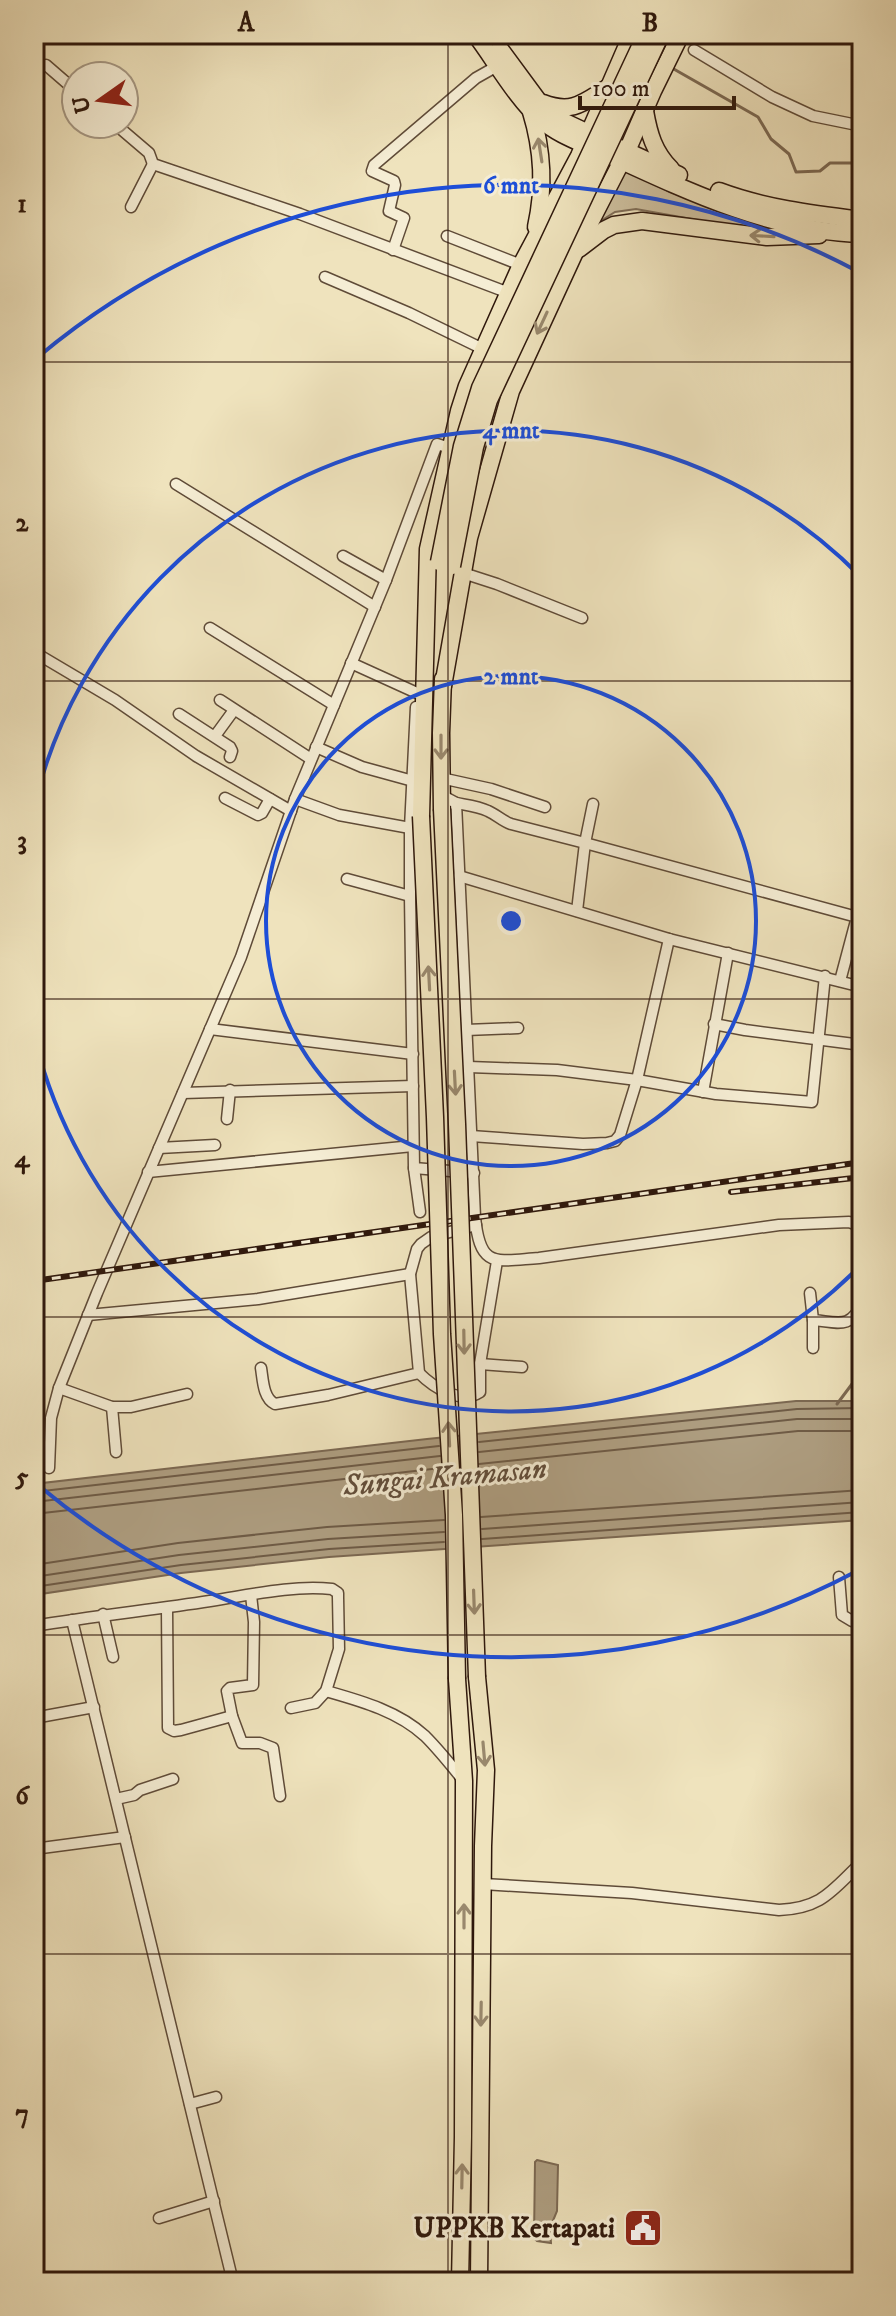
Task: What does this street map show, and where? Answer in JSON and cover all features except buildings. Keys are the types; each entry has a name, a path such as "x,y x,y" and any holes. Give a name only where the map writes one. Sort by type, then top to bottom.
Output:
{"highway":[{"path":"475,34 534,105 583,135 696,194 743,211 840,233"},
{"path":"488,34 534,105 543,167 541,203 531,248"},
{"path":"460,2282 464,1781 457,1679 454,1515 442,1334 435,1101 416,822 428,549 467,386 521,265 632,34"},
{"path":"479,2282 486,1770 477,1677 445,796 443,686 446,620 462,446 480,388 646,34"},
{"path":"422,690 475,447 489,400 661,34"},
{"path":"451,567 469,538 511,391 681,34"},
{"path":"534,105 576,107 610,82"},
{"path":"644,110 652,141 664,162 675,173"},
{"path":"625,156 732,196 821,215 862,220"},
{"path":"575,252 614,225 642,221 767,237 862,234"}],"street":[{"path":"694,50 772,97 813,116 857,126"},
{"path":"46,65 60,77"},
{"path":"393,250 404,218 389,211 394,181 372,171 374,165 476,78 499,65"},
{"path":"131,207 153,164 149,153 134,140"},
{"path":"153,164 300,214 509,293"},
{"path":"447,236 521,265"},
{"path":"325,277 483,349"},
{"path":"49,1468 51,1418 59,1388 241,957 295,799 386,580 437,444 450,448"},
{"path":"176,484 375,607"},
{"path":"343,556 386,580"},
{"path":"451,567 582,618"},
{"path":"210,628 334,705"},
{"path":"34,652 115,700 196,756 291,811"},
{"path":"351,663 422,690 413,781 416,822 410,896 413,1146 420,1212"},
{"path":"220,700 311,759"},
{"path":"215,736 234,710"},
{"path":"179,714 231,748 230,757"},
{"path":"316,747 362,767 413,781"},
{"path":"445,796 491,789 545,807"},
{"path":"445,796 486,810 511,824 857,917"},
{"path":"445,796 459,876 476,1225 478,1242 487,1257 497,1261 539,1258 805,1223 849,1222 862,1232"},
{"path":"225,798 258,815 270,799"},
{"path":"295,799 339,815 416,822"},
{"path":"577,911 593,804"},
{"path":"459,876 669,939 862,987"},
{"path":"347,879 410,896"},
{"path":"840,981 862,902"},
{"path":"471,1136 583,1144 615,1141 620,1135 637,1080 669,939"},
{"path":"703,1092 728,953"},
{"path":"469,1067 557,1070 703,1092 812,1102 825,976"},
{"path":"714,1024 862,1045"},
{"path":"466,1030 518,1028"},
{"path":"210,1029 413,1054"},
{"path":"183,1093 413,1086"},
{"path":"227,1119 230,1090"},
{"path":"159,1148 215,1145"},
{"path":"148,1172 413,1146"},
{"path":"414,1168 474,1173"},
{"path":"476,1225 426,1240 417,1249 410,1274 419,1373 436,1388 450,1393 476,1395 480,1392 480,1364 497,1261"},
{"path":"88,1315 258,1299 410,1274"},
{"path":"810,1293 813,1348"},
{"path":"813,1320 850,1321 862,1303"},
{"path":"480,1364 522,1367"},
{"path":"261,1368 269,1401 281,1404 419,1373"},
{"path":"59,1388 112,1407 131,1407 187,1394"},
{"path":"112,1407 116,1452"},
{"path":"839,1577 842,1615 852,1621 862,1621"},
{"path":"34,1626 103,1614 311,1588 336,1591 339,1649 326,1691 315,1703 291,1708"},
{"path":"251,1595 253,1685 227,1691 242,1743 260,1743 273,1748 280,1796"},
{"path":"167,1608 168,1728 181,1730 232,1716"},
{"path":"103,1614 113,1657"},
{"path":"72,1620 233,2282"},
{"path":"326,1691 383,1709 406,1723 424,1735 464,1781"},
{"path":"34,1718 94,1707"},
{"path":"116,1799 173,1779"},
{"path":"34,1849 125,1837"},
{"path":"483,1884 632,1893 779,1910 801,1909 826,1895 862,1862"},
{"path":"190,2104 216,2097"},
{"path":"159,2218 214,2201"}],"shaded area":[{"path":"625,170 668,191 749,221 796,230 742,228 636,209 615,212 596,224"}],"water":[{"name":"Sungai Kramasan","path":"796,1401 862,1401 862,1520 329,1557 181,1573 34,1595 34,1484"},
{"path":"537,2160 558,2165 557,2211 550,2228 551,2243 534,2238"}],"waterway":[{"path":"611,34 623,41"},
{"path":"672,68 758,117 771,139 789,154 796,172 820,171 830,163 862,163"},
{"path":"837,1404 852,1384 862,1379"}],"railway":[{"path":"34,1281 862,1162"},
{"path":"731,1192 862,1177"}],"place":[{"name":"UPPKB Kertapati","path":"643,2228"}]}
